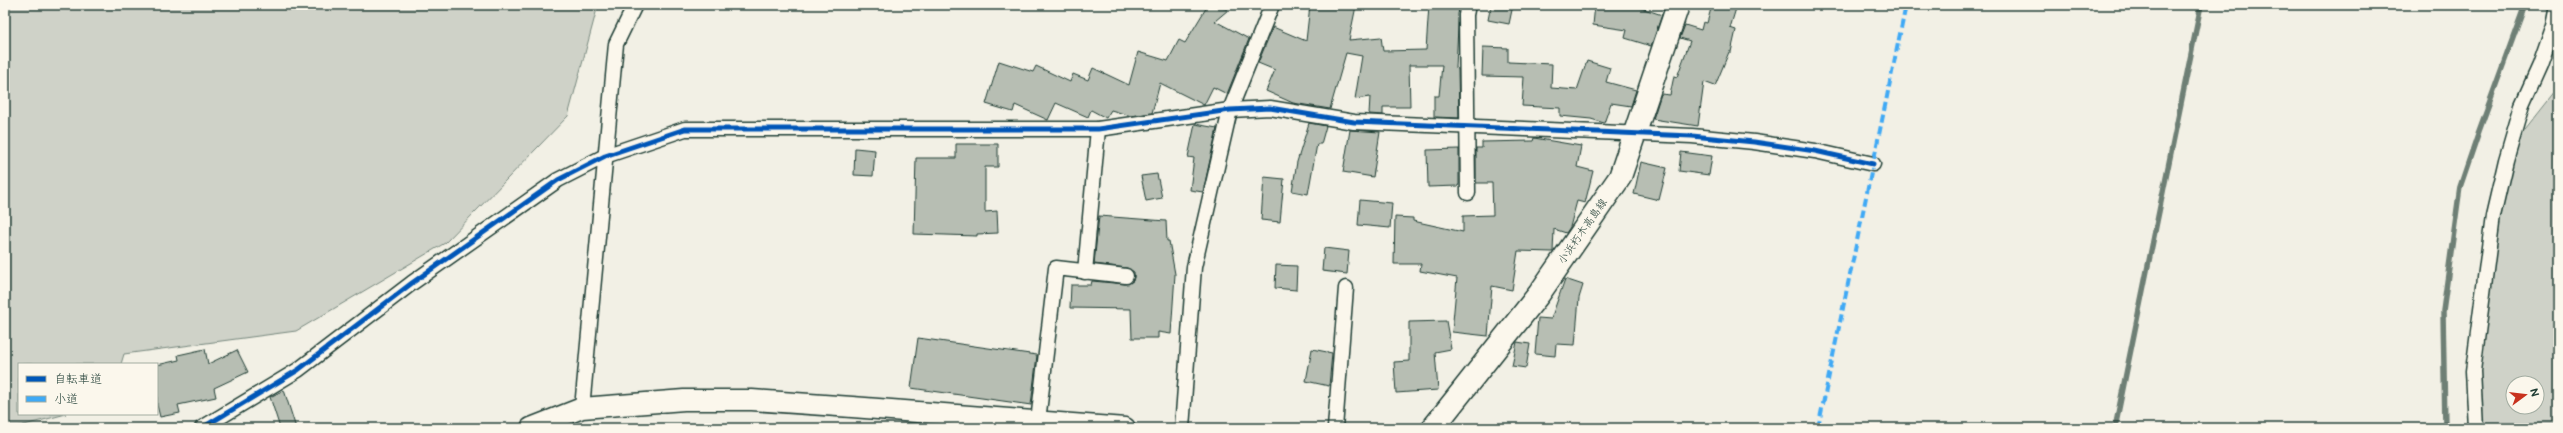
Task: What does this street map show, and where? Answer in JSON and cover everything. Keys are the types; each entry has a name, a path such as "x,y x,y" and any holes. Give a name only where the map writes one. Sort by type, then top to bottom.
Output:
{"main road":[{"name":"小浜朽木高島線","path":"1433,428 1539,294 1620,177 1675,6"},
{"path":"531,428 582,408 684,400 752,400 1125,428"}],"street":[{"path":"582,408 616,44 635,5"},
{"path":"1182,428 1194,268 1230,110 1272,5"},
{"path":"1468,5 1466,15 1468,193"},
{"path":"2476,428 2474,371 2493,216 2506,160 2522,106 2540,65 2554,25 2558,5"},
{"path":"202,428 298,370 412,283 558,180 605,156 685,129 1098,129 1230,110 1270,108 1354,122 1635,134 1754,142 1815,151 1873,164"},
{"path":"1085,272 1098,129"},
{"path":"1038,421 1056,268 1126,276"},
{"path":"1335,428 1346,288"}],"shaded area":[{"path":"5,5 598,5 568,116 445,243 296,331 124,354 121,363 18,363 18,415 62,415 13,428 5,428"},
{"path":"2558,87 2558,428 2469,428 2497,206 2509,159 2521,134"}],"building":[{"path":"1208,5 1217,5 1228,10 1215,21 1249,39 1227,94 1213,87 1204,105 1160,83 1152,113 1131,116 1111,110 1106,118 1091,110 1088,117 1056,103 1048,120 1015,105 1013,112 986,104 999,61 1033,72 1036,66 1070,82 1073,74 1088,80 1093,68 1129,85 1138,52 1168,61 1179,40 1185,43"},
{"path":"1310,5 1356,6 1349,40 1381,37 1383,51 1426,50 1429,5 1459,5 1456,68 1458,69 1459,118 1434,117 1434,96 1439,96 1442,65 1409,65 1410,107 1383,107 1383,115 1369,114 1370,97 1355,99 1362,56 1346,53 1330,109 1293,103 1266,91 1275,70 1258,63 1273,27 1306,41"},
{"path":"1491,5 1513,5 1509,24 1488,20"},
{"path":"1595,5 1635,6 1662,15 1651,46 1625,38 1627,30 1593,25"},
{"path":"1712,5 1737,5 1730,28 1736,30 1731,52 1729,52 1715,86 1704,82 1698,126 1653,119 1661,94 1670,95 1674,76 1677,77 1690,41 1680,38 1685,25 1701,30 1703,22 1707,23"},
{"path":"1483,47 1508,48 1508,62 1552,64 1551,88 1577,90 1587,61 1610,68 1606,82 1636,90 1631,106 1611,103 1604,123 1591,119 1560,116 1560,108 1522,106 1524,77 1482,76"},
{"path":"1309,123 1326,126 1321,144 1317,144 1308,194 1292,191 1297,162"},
{"path":"1195,124 1217,128 1203,192 1190,190 1194,158 1188,157"},
{"path":"1350,130 1380,132 1373,177 1343,172"},
{"path":"1534,138 1581,146 1577,167 1593,171 1585,203 1577,201 1570,227 1566,233 1554,229 1553,252 1518,251 1512,290 1492,286 1488,336 1452,332 1457,278 1420,271 1421,264 1394,264 1395,217 1413,218 1413,221 1463,232 1463,216 1493,215 1492,183 1476,183 1476,148 1482,148 1482,142 1533,141"},
{"path":"956,144 998,144 998,167 985,167 985,212 997,211 998,233 977,234 977,236 914,234 916,158 956,158"},
{"path":"855,148 875,150 873,176 854,175"},
{"path":"1459,149 1458,186 1428,187 1427,150"},
{"path":"1681,152 1712,156 1709,175 1679,171"},
{"path":"1641,162 1667,168 1659,200 1634,194"},
{"path":"1157,174 1162,198 1146,201 1141,176"},
{"path":"1264,177 1284,179 1280,222 1261,220"},
{"path":"1360,200 1392,203 1390,228 1358,225"},
{"path":"1099,216 1166,221 1167,241 1169,241 1175,274 1171,334 1158,332 1158,338 1132,338 1131,309 1070,308 1071,285 1091,285 1092,281 1125,284 1133,281 1134,272 1127,268 1094,264"},
{"path":"1324,248 1349,251 1347,274 1322,271"},
{"path":"1276,265 1297,266 1296,290 1275,288"},
{"path":"1565,279 1583,285 1579,298 1575,345 1556,344 1555,356 1535,354 1538,318 1551,319"},
{"path":"1446,321 1451,349 1435,352 1438,390 1396,393 1394,362 1409,361 1409,322"},
{"path":"918,338 1037,355 1031,405 911,388"},
{"path":"1517,342 1530,344 1526,368 1512,366"},
{"path":"205,349 208,364 237,350 248,372 214,388 216,397 178,405 180,413 160,417 158,409 158,365 179,360 178,355"},
{"path":"1312,349 1332,353 1329,386 1306,381"},
{"path":"284,390 296,428 280,428 270,397"}],"waterway":[{"path":"2115,428 2201,5"},
{"path":"2445,428 2443,311 2460,187 2525,5"}],"marked path":[{"path":"1818,428 1906,5"}],"cycle path":[{"path":"202,428 298,370 412,283 558,180 605,156 685,129 1098,129 1230,110 1270,108 1354,122 1692,136 1754,142 1815,151 1873,164"}]}
